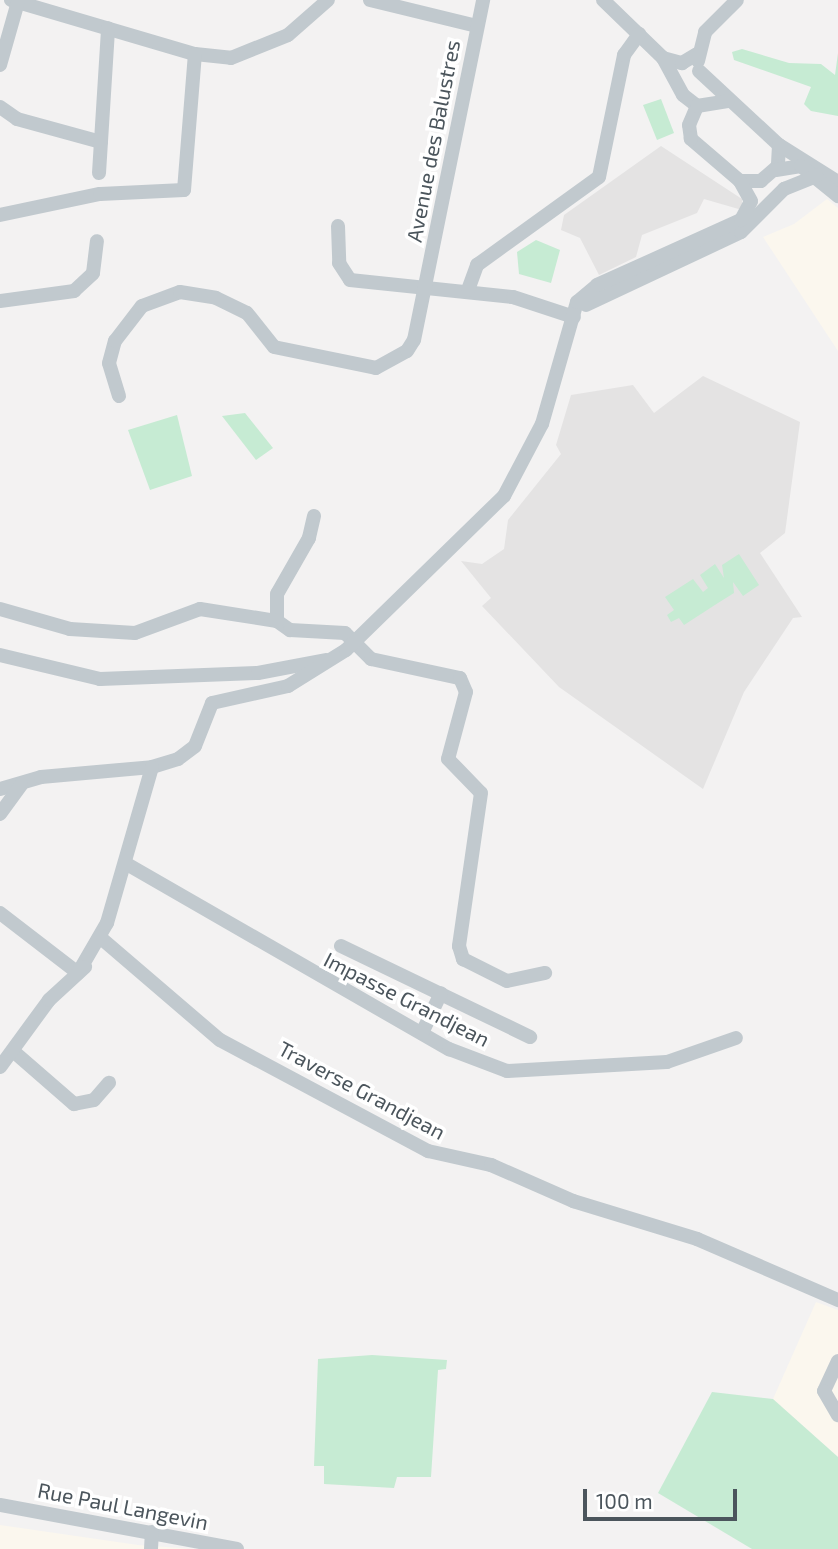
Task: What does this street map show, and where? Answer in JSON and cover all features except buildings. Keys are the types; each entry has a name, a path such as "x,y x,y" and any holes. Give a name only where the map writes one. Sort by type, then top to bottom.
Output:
{"street":[{"path":"0,65 14,1 195,54 252,53 288,35 328,0"},
{"path":"370,0 398,4 477,26"},
{"name":"Avenue des Balustres","path":"119,396 109,363 115,341 142,306 180,292 216,298 247,313 274,347 376,368 391,363 414,340 483,0"},
{"path":"0,789 41,777 152,768 195,746 212,703 288,687 356,642 504,496 534,445 578,302 597,285 741,220 751,201 740,181 695,145 663,58 603,0"},
{"path":"689,125 701,104 697,54 705,32 737,0"},
{"path":"99,173 108,28"},
{"path":"468,290 477,265 599,177 624,55 639,34"},
{"path":"0,215 100,194 177,194 188,183 195,54"},
{"path":"663,58 682,63 697,54"},
{"path":"699,71 728,101 779,145 838,182"},
{"path":"672,79 701,104 728,101"},
{"path":"0,107 17,119 100,142"},
{"path":"761,213 779,145"},
{"path":"740,181 794,165 816,176 838,196"},
{"path":"574,317 602,293 741,232 784,188 816,176"},
{"path":"338,226 339,263 350,280 425,290 468,290 550,304 574,317"},
{"path":"0,302 74,291 93,273 97,241"},
{"path":"277,621 277,594 314,516"},
{"path":"0,609 70,629 135,634 200,609 277,621 290,630 345,633 371,659 460,678 466,692 448,759 481,793 459,946 463,959 508,981 545,972"},
{"path":"0,656 100,679 258,673 337,656"},
{"path":"0,1067 78,973 106,944 152,768"},
{"path":"0,814 21,785"},
{"name":"Impasse Grandjean","path":"125,863 422,1033 507,1071 667,1062 736,1038"},
{"path":"0,913 78,973"},
{"name":"Traverse Grandjean","path":"106,944 220,1040 428,1151 491,1166 573,1201 697,1239 838,1300"},
{"path":"341,946 530,1037"},
{"path":"422,1033 441,993"},
{"path":"13,1051 74,1104 94,1101 109,1083"},
{"path":"838,1361 824,1391 838,1415"},
{"name":"Rue Paul Langevin","path":"0,1505 237,1549"},
{"path":"151,1549 152,1532"}],"shaded area":[{"path":"661,146 742,199 742,210 704,199 697,213 642,235 636,257 599,275 580,238 561,230 564,215"},
{"path":"827,199 838,208 838,351 763,237 794,224"},
{"path":"703,376 800,422 785,533 760,553 802,617 793,618 744,692 703,789 559,687 482,606 491,598 461,561 482,564 504,549 508,520 561,454 556,445 571,395 633,385 654,413"},
{"path":"816,1302 838,1310 838,1457 773,1399"},
{"path":"0,1525 138,1545 194,1549 0,1549"}],"green space":[{"path":"742,49 789,63 821,64 835,75 838,53 838,116 811,111 804,104 811,87 734,60 732,52"},
{"path":"661,99 674,133 657,140 643,105"},
{"path":"536,240 560,250 551,283 519,274 517,252"},
{"path":"245,413 273,448 256,460 222,416"},
{"path":"177,415 192,476 150,490 128,430"},
{"path":"739,554 759,585 743,596 733,582 734,593 684,625 679,618 671,622 667,615 674,610 665,597 693,579 703,592 708,588 700,575 715,564 724,578 722,565"},
{"path":"372,1355 447,1360 446,1369 438,1370 431,1477 397,1477 394,1488 324,1484 324,1466 314,1466 318,1359"},
{"path":"712,1392 773,1399 838,1457 838,1549 752,1549 658,1493"}]}
